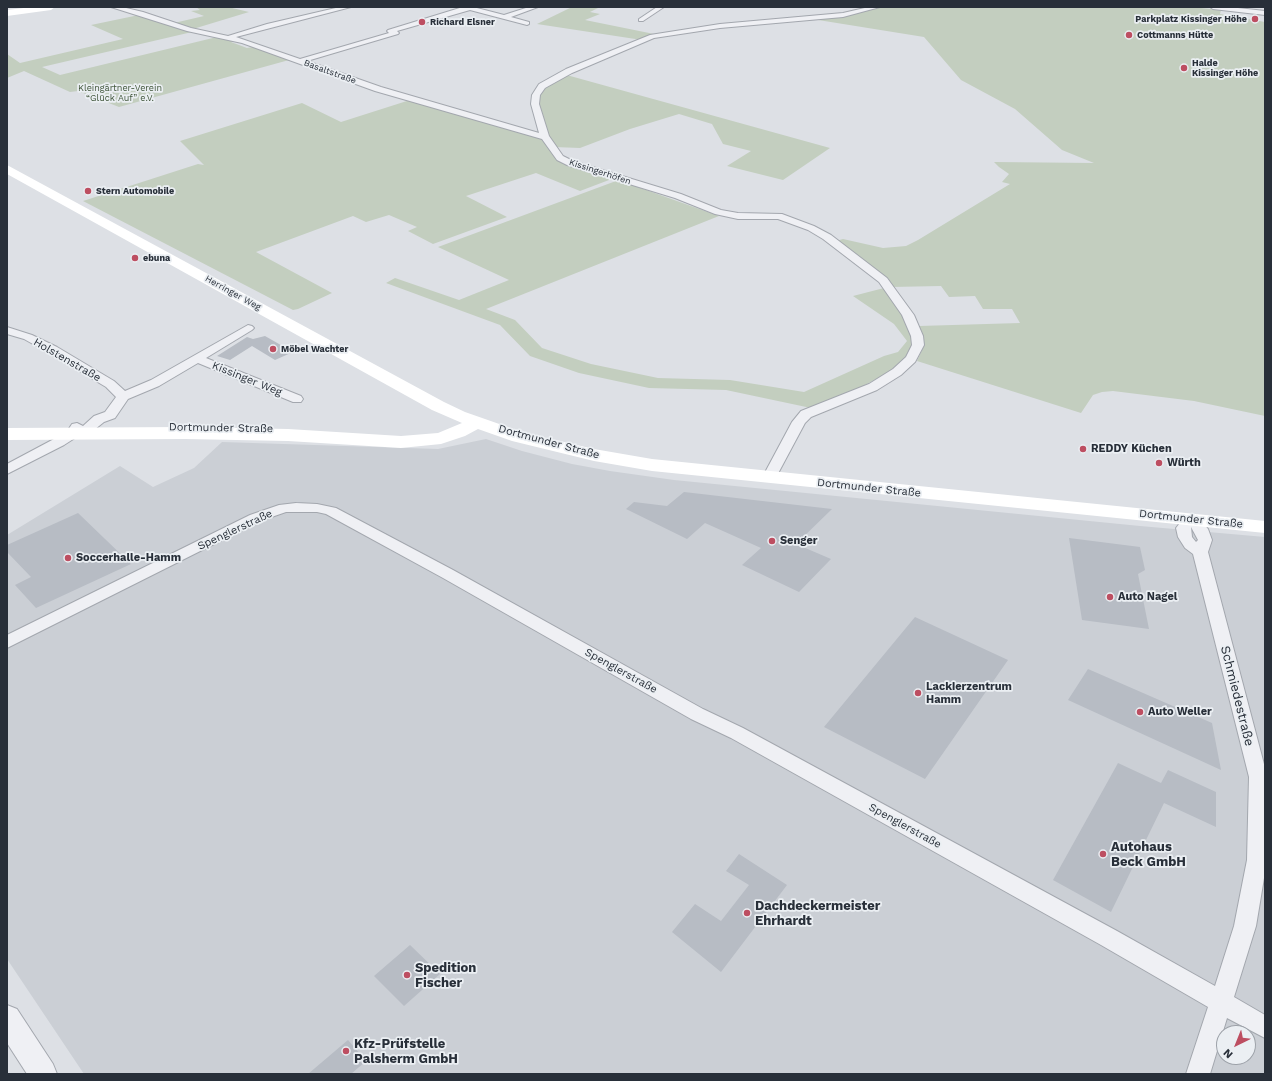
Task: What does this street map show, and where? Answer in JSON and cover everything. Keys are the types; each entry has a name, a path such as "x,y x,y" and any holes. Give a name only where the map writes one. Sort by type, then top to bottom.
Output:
{"main road":[{"path":"7,13 51,7"},
{"name":"Herringer Weg","path":"7,169 459,416"},
{"name":"Dortmunder Straße","path":"80,429 113,421 399,435 427,431 444,425 459,416 519,437 594,455 652,465 769,478 1191,518 1265,527"},
{"name":"Dortmunder Straße","path":"7,434 80,429 288,435 401,442 441,438 458,432 478,422"},
{"name":"Dortmunder Straße","path":"7,428 52,430"}],"street":[{"name":"Basaltstraße","path":"114,7 189,30 244,41 378,89 545,137"},
{"path":"229,38 267,26 348,7"},
{"path":"505,17 535,7"},
{"path":"641,20 661,7"},
{"name":"Kissingerhöfen","path":"769,478 799,422 806,414 873,387 897,372 911,359 918,345 917,336 908,315 883,280 827,237 811,228 779,216 738,216 718,212 678,196 570,163 560,158 554,147 545,137 541,128 535,104 536,95 542,86 569,71 642,40 683,31 746,23 843,15 876,7"},
{"path":"1213,7 1265,13"},
{"path":"300,61 468,8 527,24"},
{"name":"Kissinger Weg","path":"123,396 155,383 248,328"},
{"name":"Holstenstraße","path":"7,330 28,337 52,350 110,384 123,396"},
{"name":"Kissinger Weg","path":"197,358 297,399"},
{"path":"113,421 123,396"},
{"path":"7,470 80,429"},
{"path":"28,457 39,442 52,430"},
{"name":"Spenglerstraße","path":"7,642 255,518 284,508 317,508 331,511 441,570 697,714 737,733 1109,938 1265,1027"},
{"name":"Schmiedestraße","path":"1191,518 1183,528 1185,537 1190,545 1200,552 1258,777 1257,860 1245,926 1198,1074"},
{"path":"7,1018 43,1074"}],"shaded area":[{"path":"486,439 522,451 572,464 674,480 1265,537 1265,1074 84,1074 7,959 7,535 120,466 153,487 194,468 222,442 438,449"}],"green space":[{"path":"196,7 228,7 249,12 193,29 174,23 204,16 191,11 200,10"},
{"path":"572,7 600,7 590,12 600,14 585,20 659,35 642,40 537,24"},
{"path":"879,7 1191,7 1221,10 1220,14 1265,22 1265,416 1194,401 1113,391 1093,395 1081,413 917,361 923,348 923,336 919,326 1020,323 1012,309 983,309 975,296 949,297 941,286 891,287 836,241 843,239 883,248 906,246 918,240 1010,184 1002,182 1009,174 994,162 1094,163 1062,150 1015,109 961,80 924,37 812,19"},
{"name":"Kleingärtner-Verein “Glück Auf” e.V.","path":"139,15 192,32 42,67 60,75 217,37 234,40 231,42 247,48 253,47 289,60 119,107 78,91 70,92 24,71 7,78 7,54 20,63 123,39 91,25"},
{"path":"563,74 830,148 783,180 727,166 751,151 723,144 712,124 679,114 630,129 580,148 554,147 536,112 539,90"},
{"path":"410,100 541,138 551,147 557,159 564,164 608,176 609,180 580,191 536,173 466,196 507,217 433,244 408,231 417,227 389,215 366,222 353,216 256,252 332,293 293,310 83,201 198,164 204,165 180,141 302,103 341,122"},
{"path":"616,181 621,181 719,216 486,309 515,320 542,348 591,364 658,378 730,380 804,392 884,356 898,352 907,341 894,324 853,296 884,288 905,317 914,342 908,358 897,368 863,386 811,408 726,390 649,388 579,373 530,356 500,325 386,283 395,278 459,300 509,280 438,247"}],"building":[{"name":"Möbel Wachter","path":"265,336 293,352 275,360 252,346 230,360 217,356 247,337 253,339"},
{"name":"Senger","path":"684,492 832,509 796,544 831,559 799,592 742,565 761,548 705,523 687,539 626,509 634,502 667,506"},
{"name":"Soccerhalle-Hamm","path":"78,513 131,564 36,608 15,585 31,577 7,552 7,545"},
{"name":"Auto Nagel","path":"1069,538 1140,547 1145,570 1138,574 1149,629 1082,620"},
{"name":"Lackierzentrum Hamm","path":"915,617 1008,660 925,779 824,727"},
{"name":"Auto Weller","path":"1088,669 1212,723 1221,770 1068,700"},
{"name":"Autohaus Beck GmbH","path":"1118,763 1161,783 1168,770 1216,792 1216,827 1164,803 1111,912 1053,880"},
{"name":"Dachdeckermeister Ehrhardt","path":"739,854 787,885 721,972 672,932 695,904 721,921 749,885 726,871"},
{"name":"Spedition Fischer","path":"410,945 440,974 404,1006 374,976"},
{"name":"Kfz-Prüfstelle Palsherm GmbH","path":"348,1040 366,1061 351,1074 308,1074"}],"place":[{"name":"Parkplatz Kissinger Höhe","path":"1255,19"},
{"name":"Richard Elsner","path":"422,22"},
{"name":"Cottmanns Hütte","path":"1129,35"},
{"name":"Halde Kissinger Höhe","path":"1184,68"},
{"name":"Stern Automobile","path":"88,191"},
{"name":"ebuna","path":"135,258"},
{"name":"Möbel Wachter","path":"273,349"},
{"name":"REDDY Küchen","path":"1083,449"},
{"name":"Würth","path":"1159,463"},
{"name":"Senger","path":"772,541"},
{"name":"Soccerhalle-Hamm","path":"68,558"},
{"name":"Auto Nagel","path":"1110,597"},
{"name":"Lackierzentrum Hamm","path":"918,693"},
{"name":"Auto Weller","path":"1140,712"},
{"name":"Autohaus Beck GmbH","path":"1103,854"},
{"name":"Dachdeckermeister Ehrhardt","path":"747,913"},
{"name":"Spedition Fischer","path":"407,975"},
{"name":"Kfz-Prüfstelle Palsherm GmbH","path":"346,1051"}]}
